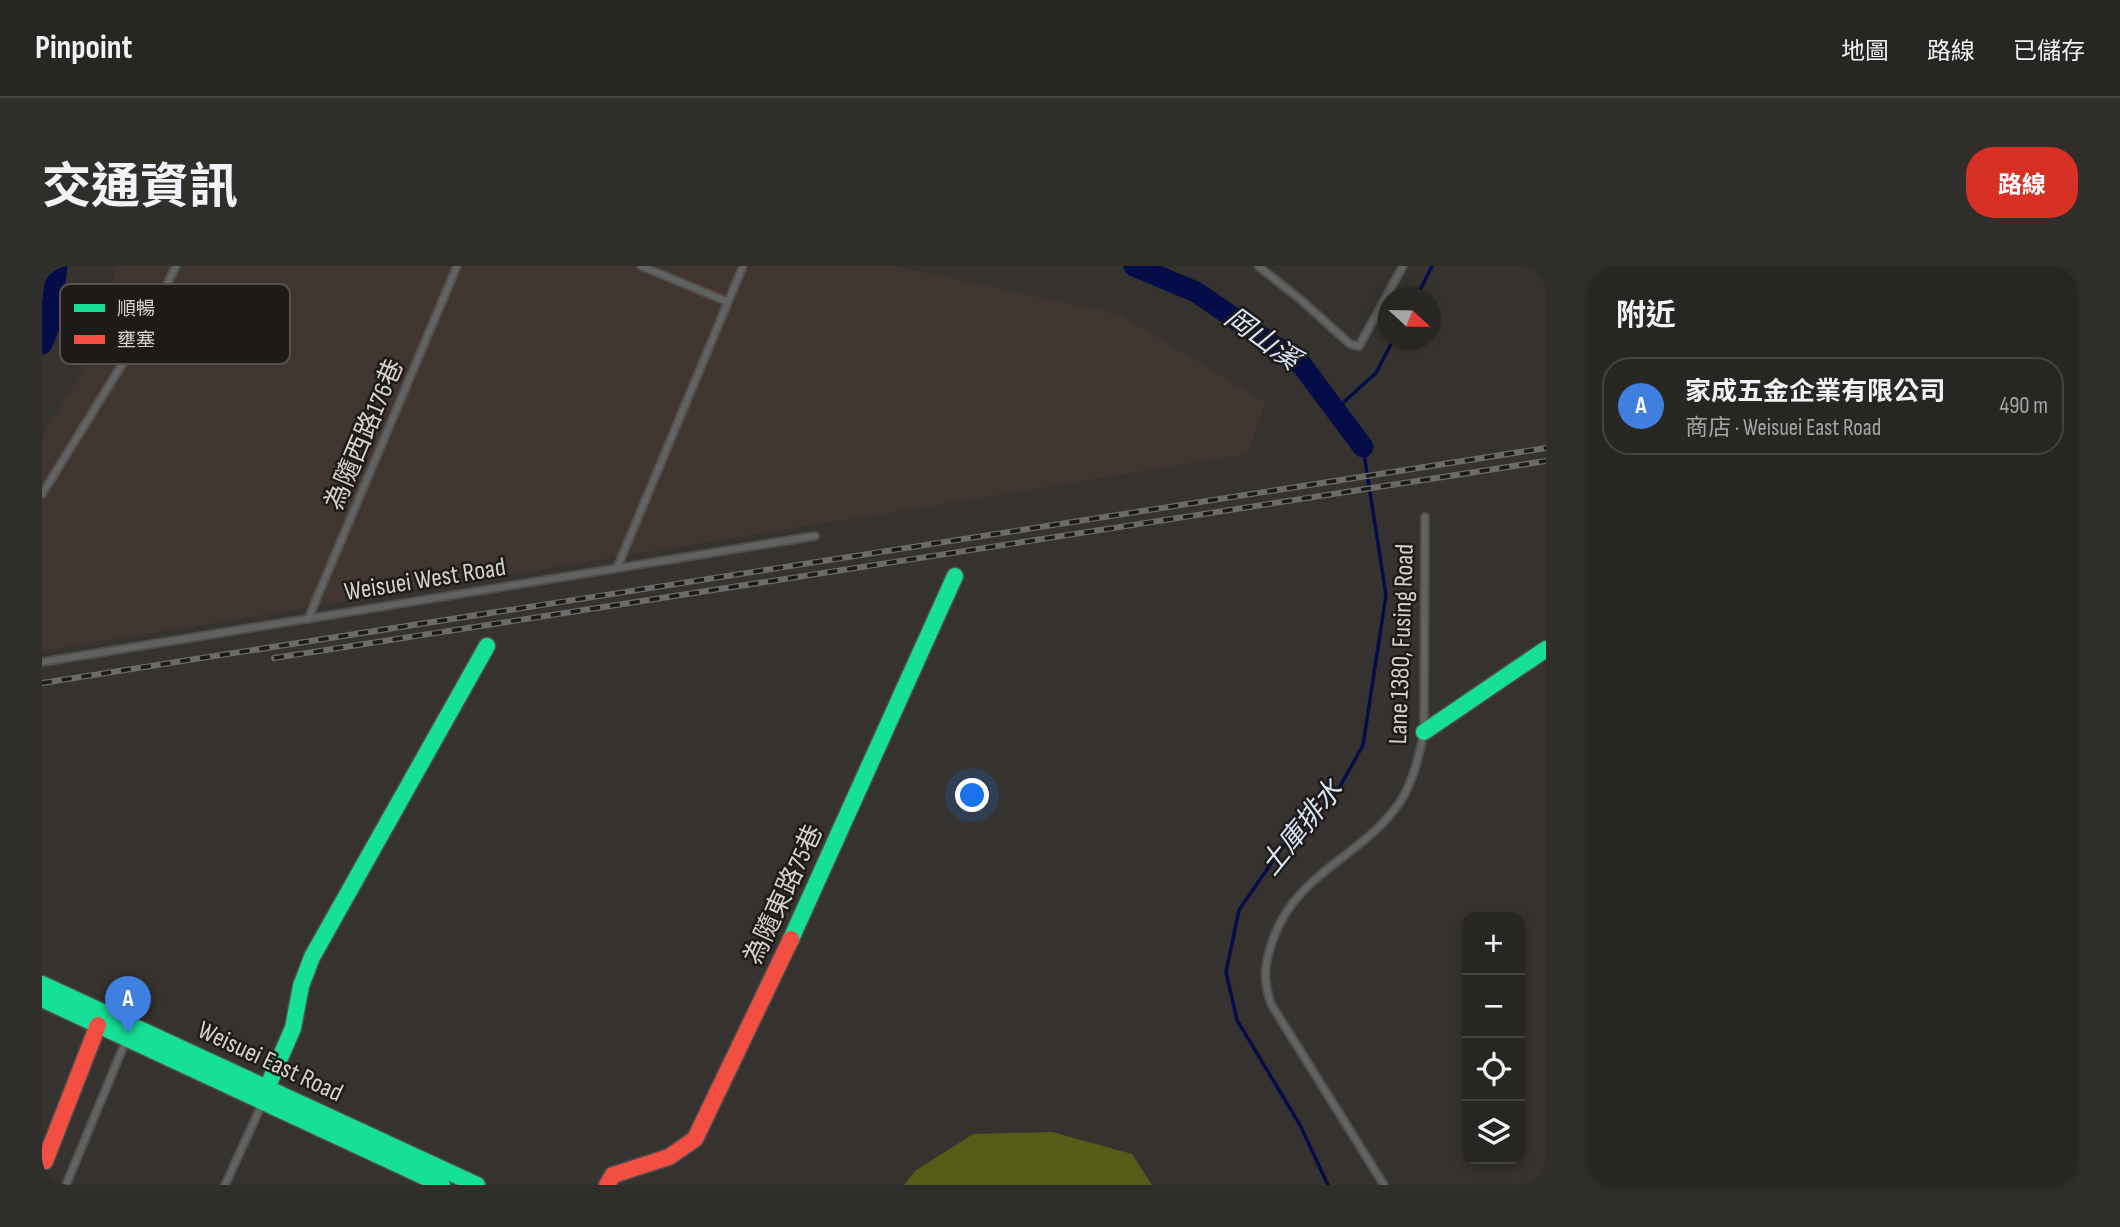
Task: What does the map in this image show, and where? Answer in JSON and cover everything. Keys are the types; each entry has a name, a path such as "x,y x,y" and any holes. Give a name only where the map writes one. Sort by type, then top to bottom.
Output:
{"street":[{"name":"為隨東路75巷","path":"607,1185 613,1175 669,1157 695,1139 806,907 955,576"},
{"path":"265,1095 293,1028 301,986 312,957 487,646"},
{"path":"1424,732 1546,649"},
{"name":"Weisuei East Road","path":"42,984 442,1185"},
{"name":"Weisuei East Road","path":"42,999 127,1038 477,1185"},
{"path":"42,1160 45,1161 99,1025"}],"lane":[{"path":"167,284 176,266"},
{"name":"為隨西路176巷","path":"309,619 457,266"},
{"path":"641,266 728,303"},
{"path":"617,568 743,266"},
{"path":"1258,266 1350,344 1359,346 1402,266"},
{"path":"42,494 122,364"},
{"name":"Lane 1380, Fusing Road","path":"1384,1185 1271,1004 1264,982 1268,955 1279,923 1296,898 1325,869 1371,834 1400,802 1416,767 1424,732 1425,517"},
{"name":"Weisuei West Road","path":"42,662 815,536"},
{"path":"66,1185 127,1038"},
{"path":"225,1185 265,1095"}],"shaded area":[{"path":"116,266 895,266 1120,315 1266,403 1247,454 42,651 42,435 87,364 290,364 290,284 111,284"}],"green space":[{"path":"1052,1132 1132,1154 1152,1185 904,1185 915,1171 973,1134"}],"waterway":[{"name":"岡山溪","path":"42,344 50,325 57,266"},
{"name":"岡山溪","path":"1134,266 1196,292 1301,364 1363,447"},
{"path":"1422,287 1432,266"},
{"path":"1335,410 1376,373 1388,350"},
{"name":"土庫排水","path":"1328,1185 1300,1125 1237,1020 1226,972 1239,910 1281,849 1337,792 1363,745 1386,595 1363,447"}],"railway":[{"path":"42,683 1546,448"},
{"path":"274,658 1546,461"}],"traffic: fast":[{"path":"791,939 955,576"},
{"path":"267,1088 293,1028 301,986 312,957 487,646"},
{"path":"1424,732 1546,649"},
{"path":"42,984 477,1185"},
{"path":"42,999 442,1185"}],"traffic: jam":[{"path":"607,1185 613,1175 669,1157 695,1139 791,939"},
{"path":"42,1161 45,1161 98,1025"}],"place":[{"name":"家成五金企業有限公司","path":"128,1034"}]}
